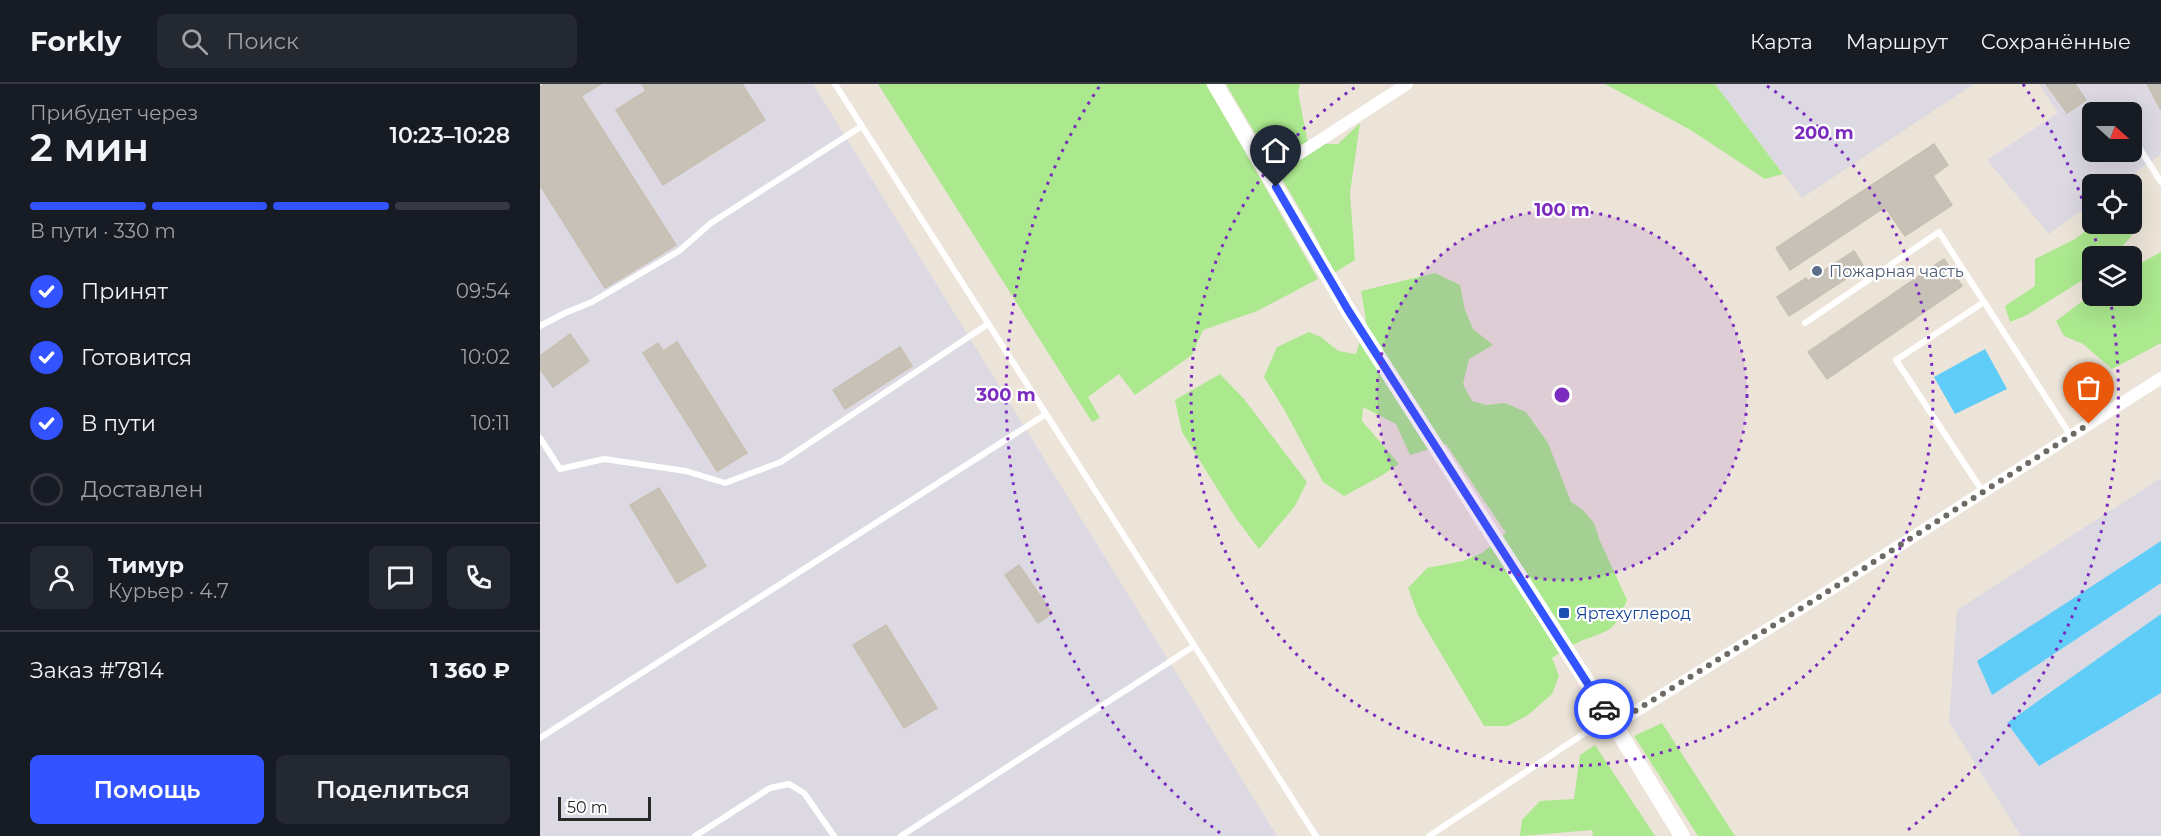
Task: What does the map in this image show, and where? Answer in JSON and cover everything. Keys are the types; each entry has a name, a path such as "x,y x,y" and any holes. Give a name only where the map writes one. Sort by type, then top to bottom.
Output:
{"main road":[{"path":"1215,84 1348,310 1612,720 1682,836"}],"street":[{"path":"1268,174 1407,84"},
{"path":"1612,720 1816,599 2161,378"}],"lane":[{"path":"835,84 1316,836"},
{"path":"540,326 592,302 679,251 711,223 862,126"},
{"path":"2142,152 2161,182"},
{"path":"1805,323 1939,232 2071,436"},
{"path":"1983,492 1896,360 1984,302"},
{"path":"540,438 560,469 603,459 686,471 725,483 781,462 988,324"},
{"path":"540,738 1046,414"},
{"path":"901,836 1194,646"},
{"path":"1429,836 1612,720"},
{"path":"696,836 770,788 789,784 804,793 834,836"}],"shaded area":[{"path":"540,84 813,84 1277,836 540,836"},
{"path":"1715,84 1974,84 1802,198"},
{"path":"2039,84 2161,84 2161,154 2133,174 2082,174 2082,210 2049,234 1987,160 2058,113"},
{"path":"2161,478 2161,836 2021,836 1949,722 1957,610"}],"green space":[{"path":"878,84 1206,84 1318,279 1257,311 1203,330 1192,355 1135,395 1119,374 1088,397 1100,418 1092,422"},
{"path":"1226,84 1300,84 1298,92 1308,144 1338,144 1360,123 1350,193 1355,260 1334,273 1311,228"},
{"path":"1605,84 1715,84 1783,174 1765,179 1689,129"},
{"path":"2082,234 2132,235 2123,246 2082,246 2082,280 2027,315 2010,322 2005,306 2035,286 2035,259"},
{"path":"2161,252 2161,343 2112,369 2083,344 2064,336 2056,321 2082,302 2082,306 2142,306 2142,262"},
{"path":"1435,273 1460,285 1465,310 1473,329 1493,345 1469,359 1463,384 1472,401 1486,405 1505,403 1526,412 1548,443 1571,502 1583,510 1594,523 1627,600 1619,619 1610,628 1574,644 1552,658 1559,676 1552,694 1528,715 1508,726 1484,726 1418,615 1408,588 1427,568 1463,561 1482,553 1506,533 1446,444 1410,455 1396,424 1363,407 1362,421 1399,464 1344,496 1323,482 1264,377 1277,347 1309,332 1321,337 1338,351 1356,354 1366,320 1361,291"},
{"path":"1220,374 1244,399 1307,482 1295,506 1259,549 1235,517 1182,432 1175,400"},
{"path":"1662,723 1735,836 1698,836 1634,736"},
{"path":"1595,745 1655,836 1593,836 1592,830 1520,836 1522,820 1540,801 1574,799 1580,755"}],"water":[{"path":"1985,349 2007,389 1955,414 1934,377"},
{"path":"2161,541 2161,583 1992,695 1977,661"},
{"path":"2161,614 2161,693 2039,766 2007,723"}],"building":[{"path":"545,84 601,84 581,96 676,245 605,288 540,185 540,87"},
{"path":"642,84 742,84 765,120 663,185 616,110 646,91"},
{"path":"2046,84 2075,84 2086,100 2067,113"},
{"path":"2147,84 2161,84 2161,110"},
{"path":"1934,144 1948,165 1933,176 1952,205 1905,236 1885,207 1790,270 1776,248"},
{"path":"1854,251 1864,267 1789,316 1777,297 1806,278 1808,281"},
{"path":"1944,259 1962,286 1827,379 1808,352"},
{"path":"570,334 589,361 553,387 540,369 540,356"},
{"path":"677,342 747,453 717,471 643,353 658,343 663,351"},
{"path":"900,347 912,366 845,409 833,390"},
{"path":"659,488 706,566 677,583 630,505"},
{"path":"1019,565 1052,613 1038,623 1005,575"},
{"path":"886,625 937,708 904,728 853,645"}],"way so far":[{"path":"1604,709 1614,724 1816,599 2089,424"}],"place":[{"name":"Пожарная часть","path":"1817,271"},
{"name":"Яртехуглерод","path":"1564,613"}],"route":[{"path":"1276,187 1348,310 1604,709"}]}
